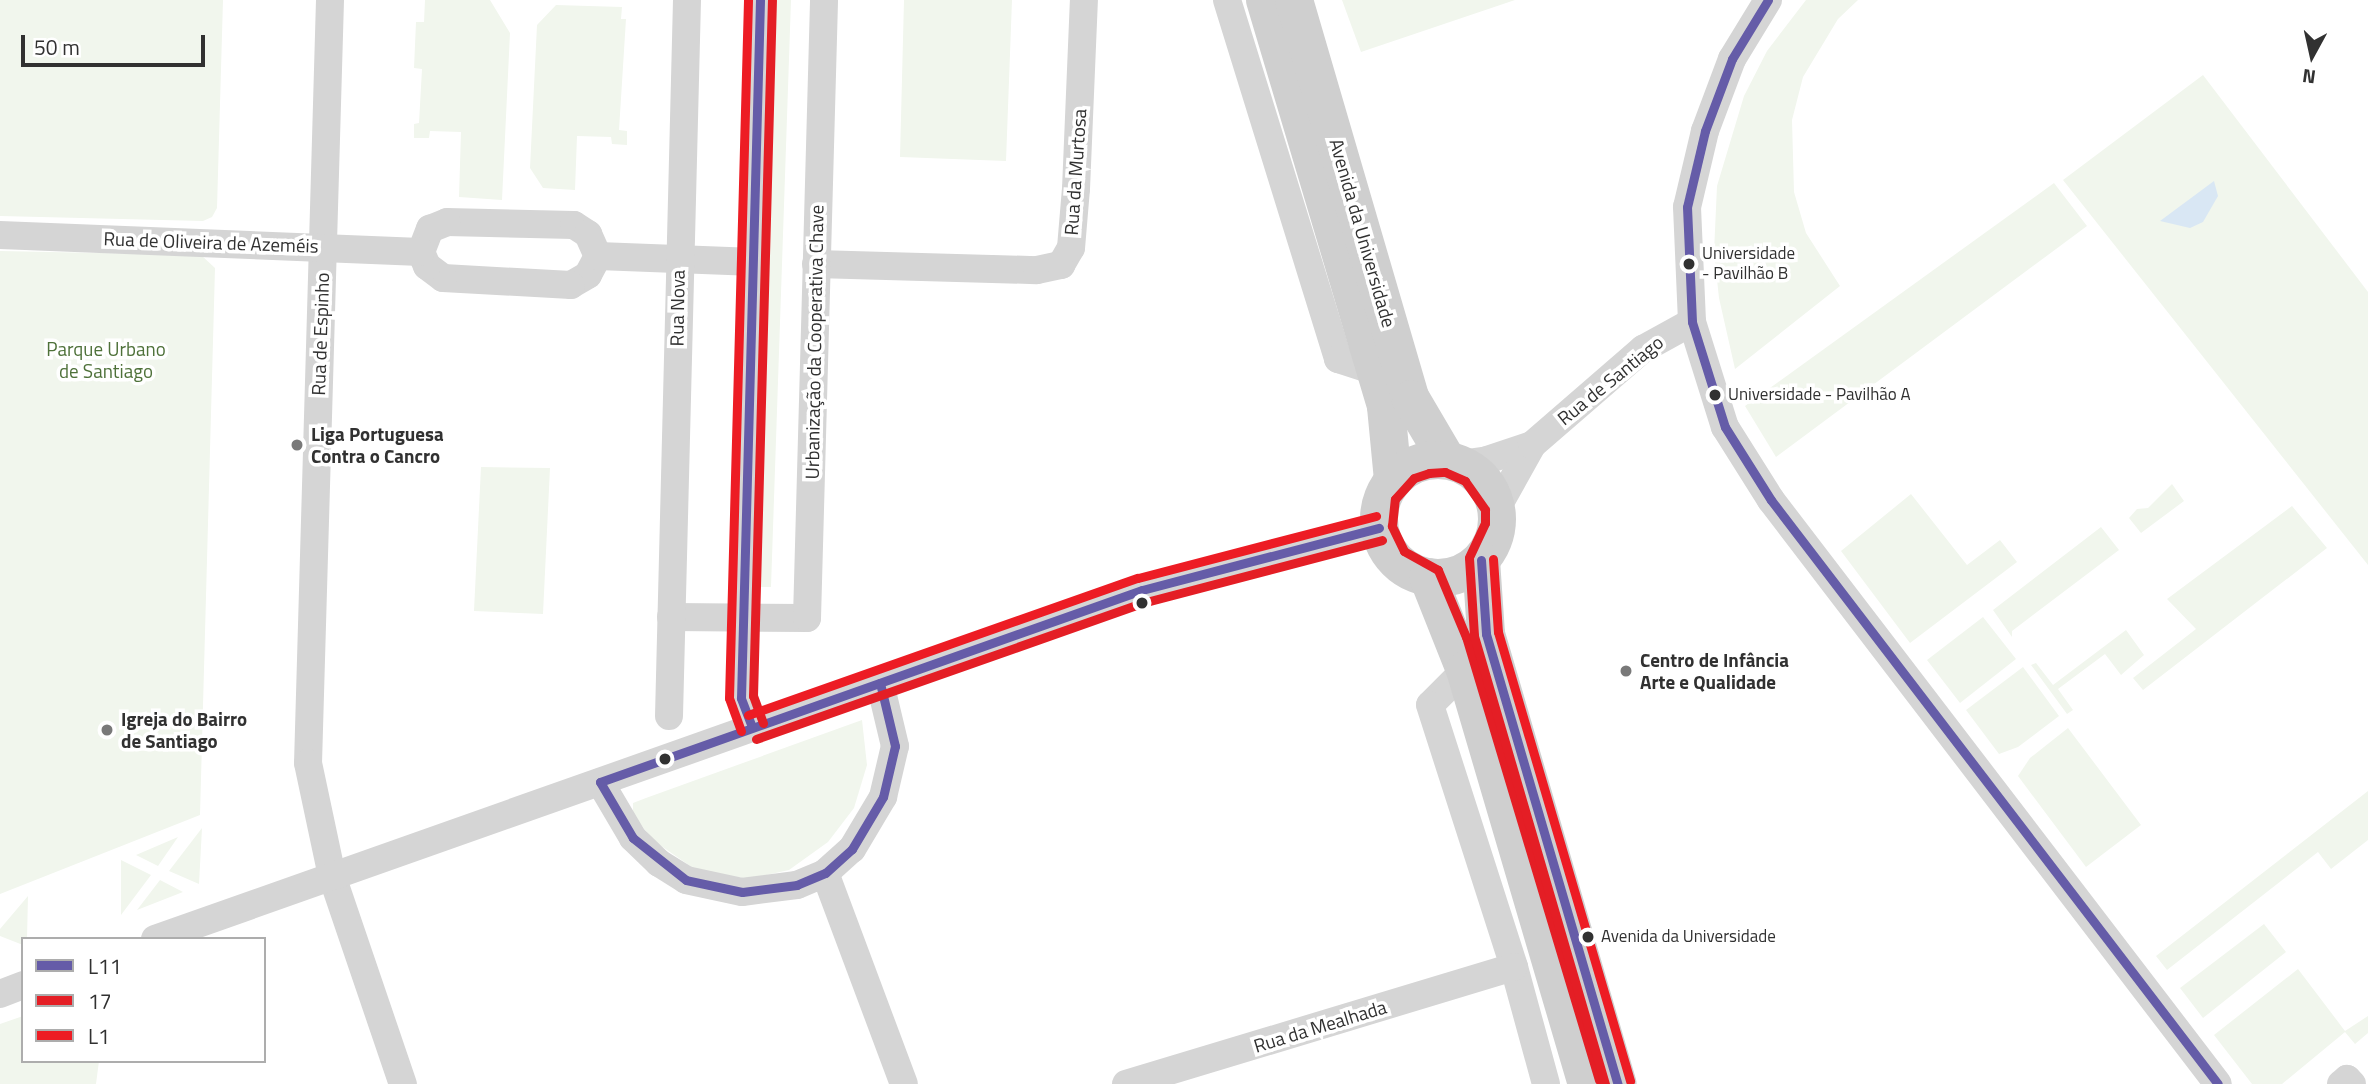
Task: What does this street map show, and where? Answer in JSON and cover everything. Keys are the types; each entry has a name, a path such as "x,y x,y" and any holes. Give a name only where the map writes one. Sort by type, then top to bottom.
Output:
{"main road":[{"name":"Avenida da Universidade","path":"1265,0 1386,407 1393,480"},
{"name":"Avenida da Universidade","path":"1294,0 1411,400 1453,462"},
{"path":"1453,462 1484,481 1497,508 1492,544 1481,560 1466,571 1428,577 1395,560 1379,528 1383,494 1393,480 1408,467 1453,462"},
{"path":"1481,560 1486,634 1618,1084"},
{"path":"1428,577 1465,670 1587,1084"}],"street":[{"name":"Rua de Espinho","path":"330,0 308,763 332,876 403,1084"},
{"name":"Rua Nova","path":"669,716 678,258 687,0"},
{"path":"752,727 741,698 755,262 760,0"},
{"name":"Urbanização da Cooperativa Chave","path":"742,620 807,618 824,0"},
{"name":"Rua da Murtosa","path":"816,264 1037,270 1061,265 1071,248 1084,0"},
{"path":"1227,0 1338,359 1374,371"},
{"name":"Rua de Santiago","path":"1768,0 1732,59 1705,131 1687,207 1692,322 1721,417 1745,464 2218,1084"},
{"path":"447,222 574,225 588,234 598,256 588,275 571,285 443,278 427,266 421,252 430,229 447,222"},
{"name":"Rua de Oliveira de Azeméis","path":"0,235 421,252"},
{"path":"598,256 755,262"},
{"name":"Rua de Santiago","path":"1497,508 1531,445 1643,349 1692,322"},
{"name":"Rua de Santiago","path":"1453,462 1487,460 1531,445"},
{"path":"161,937 1142,590 1379,528"},
{"path":"671,617 742,620"},
{"path":"1465,670 1430,705 1514,967 1546,1084"},
{"path":"600,782 633,838 659,863 686,880 742,892 797,885 825,873 852,849 883,797 895,746 880,682"},
{"path":"825,873 904,1084"},
{"name":"Rua da Mealhada","path":"1126,1084 1514,967"},
{"path":"0,994 21,986"}],"green space":[{"path":"0,0 223,0 217,208 212,217 203,221 0,216"},
{"path":"425,0 490,0 510,33 502,200 459,197 461,132 430,131 429,138 414,138 414,124 419,123 422,69 414,68 416,22 424,22"},
{"path":"769,0 791,0 771,587 753,587"},
{"path":"904,0 1012,0 1006,161 900,157"},
{"path":"1342,0 1515,0 1361,52"},
{"path":"1806,0 1858,0 1838,19 1803,77 1792,120 1794,192 1806,233 1840,286 1735,369 1719,298 1714,252 1717,186 1744,96 1767,51"},
{"path":"556,5 622,7 621,19 626,19 619,130 627,131 627,145 612,144 611,137 577,136 575,190 543,188 530,168 537,25"},
{"path":"2203,75 2368,292 2368,565 2063,180"},
{"path":"2054,183 2087,226 1776,457 1745,406"},
{"name":"Parque Urbano de Santiago","path":"0,251 201,255 215,268 200,815 0,894"},
{"path":"481,467 550,468 543,614 474,611"},
{"path":"2172,484 2184,501 2141,533 2129,518 2137,509 2148,508"},
{"path":"1911,494 1967,565 2000,540 2017,562 1910,643 1841,551"},
{"path":"2292,506 2327,548 2143,690 2133,678 2196,629 2167,599"},
{"path":"2101,527 2119,550 2012,631 2012,637 1993,610"},
{"path":"1983,617 2016,659 1960,703 1927,660"},
{"path":"2126,630 2144,655 2121,675 2105,654 2058,689 2073,710 2067,714 2031,665 2036,663 2053,685"},
{"path":"2023,667 2059,716 2018,747 1999,754 1966,710"},
{"path":"862,720 867,765 854,808 828,842 789,870 749,879 696,870 654,841 633,815 633,803"},
{"path":"2068,728 2141,825 2086,867 2018,776 2030,758"},
{"path":"2368,791 2368,840 2331,869 2318,852 2167,970 2156,956"},
{"path":"202,828 199,884 169,871"},
{"path":"178,837 158,866 136,855"},
{"path":"121,860 151,875 121,915"},
{"path":"160,880 183,892 137,910"},
{"path":"28,896 27,937 21,937 21,944 0,936 0,929"},
{"path":"2264,924 2286,952 2203,1018 2180,988"},
{"path":"2298,969 2345,1031 2368,1016 2368,1033 2355,1044 2345,1032 2282,1084 2252,1084 2214,1035"},
{"path":"21,1017 21,1063 99,1063 96,1084 0,1084 0,1024"}],"water":[{"path":"2214,181 2218,196 2203,222 2190,228 2160,221"}],"transit line":[{"name":"L1","path":"741,731 729,698 748,0"},
{"name":"L11","path":"752,727 741,698 760,0"},
{"name":"17","path":"763,723 753,696 772,0"},
{"name":"L11","path":"1768,0 1732,59 1705,131 1687,207 1692,322 1725,427 1771,500 2218,1084"},
{"name":"17","path":"1599,1080 1466,637 1438,570 1404,551 1392,526 1395,499 1414,478 1429,473 1445,472 1465,481 1485,510 1485,523 1469,558 1474,636 1605,1084"},
{"name":"L1","path":"748,715 1138,578 1376,516"},
{"name":"L11","path":"880,683 895,746 883,797 852,849 825,873 797,885 742,892 686,880 633,838 600,782 1142,590 1379,528"},
{"name":"17","path":"756,739 1146,602 1382,540"},
{"name":"L1","path":"1493,559 1498,632 1630,1081"},
{"name":"L11","path":"1481,560 1486,634 1618,1084"}],"place":[{"name":"Universidade - Pavilhão B","path":"1689,264"},
{"name":"Universidade - Pavilhão A","path":"1715,395"},
{"name":"Liga Portuguesa Contra o Cancro","path":"297,445"},
{"name":"Centro de Infância Arte e Qualidade","path":"1626,671"},
{"name":"Igreja do Bairro de Santiago","path":"107,730"},
{"name":"Avenida da Universidade","path":"1588,937"}]}
